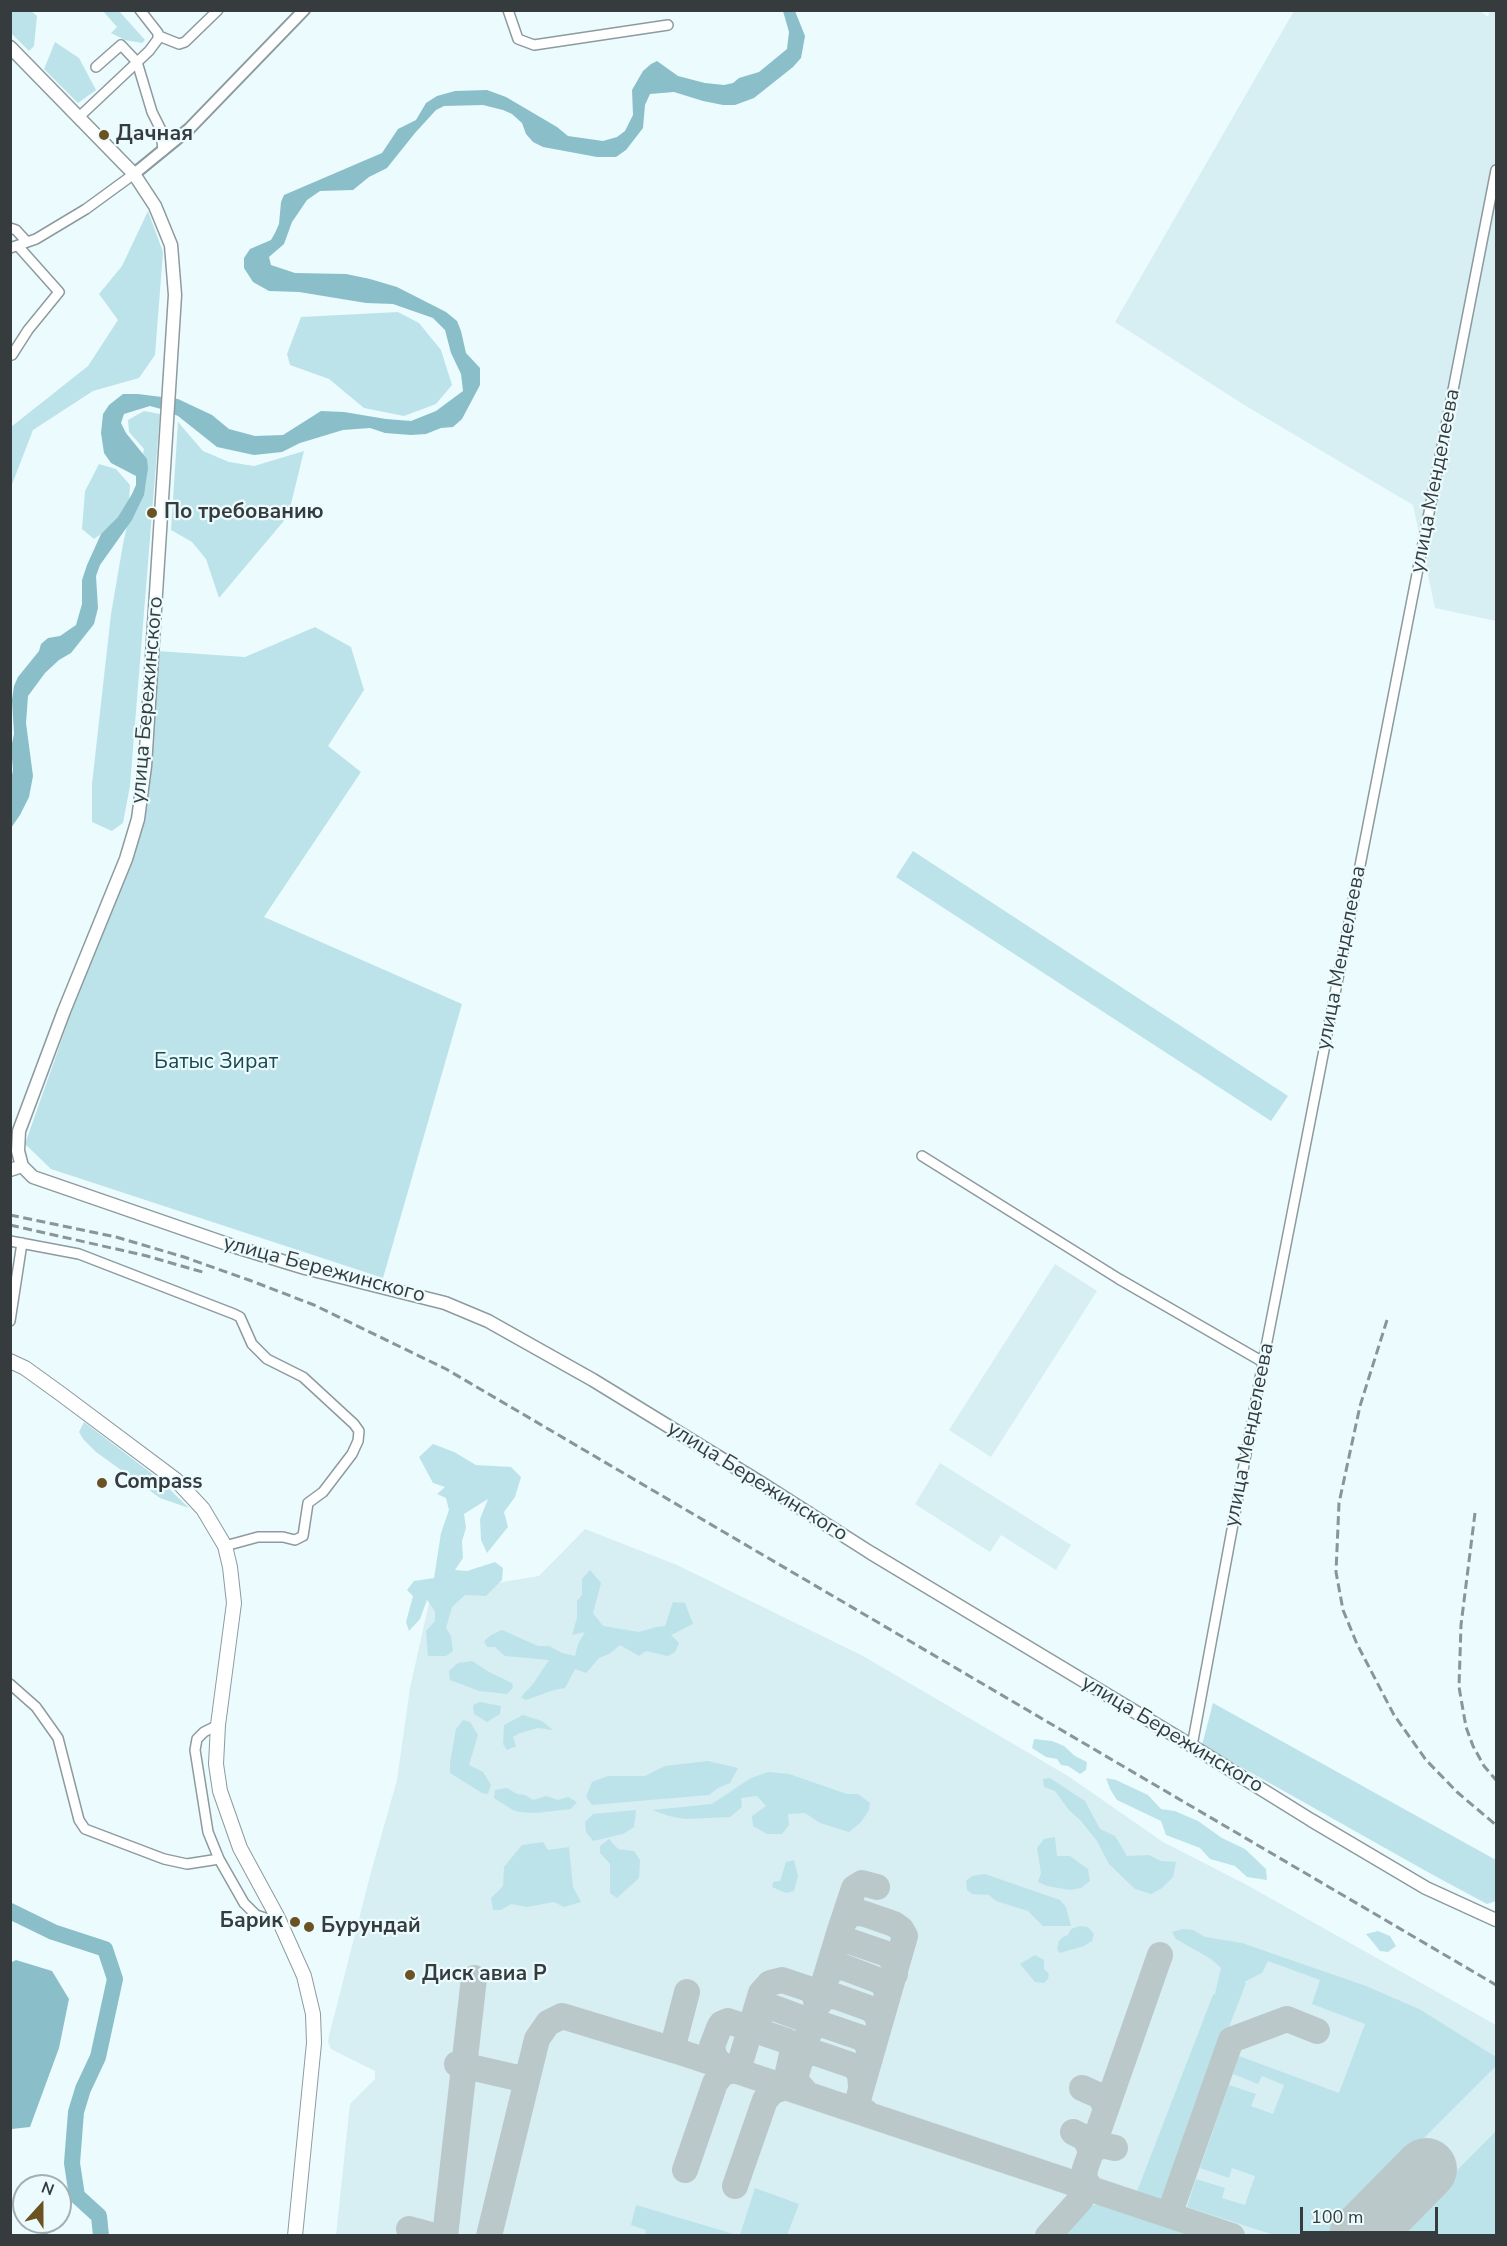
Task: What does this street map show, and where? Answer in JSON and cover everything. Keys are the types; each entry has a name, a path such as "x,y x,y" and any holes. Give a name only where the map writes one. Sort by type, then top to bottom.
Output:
{"main road":[{"name":"улица Бережинского","path":"10,47 134,174 154,206 171,245 175,295 145,766 138,819 126,859 64,1011 19,1131 16,1168 33,1177 236,1247 305,1268 445,1303 488,1321 603,1386 871,1552 1406,1876 1497,1920"},
{"path":"10,1361 43,1381 176,1480 203,1509 225,1546 234,1603 218,1725 216,1764 220,1791 240,1848 278,1918 304,1976 313,2014 314,2043 296,2235"}],"street":[{"path":"140,10 159,36 179,44 185,42 218,10"},
{"path":"18,245 36,239 86,209 134,174 189,129 304,10"},
{"path":"508,10 518,39 534,45 668,25"},
{"path":"79,117 155,45 159,36"},
{"path":"96,66 120,45 136,62 152,112 161,130 162,151"},
{"name":"улица Менделеева","path":"1192,1746 1263,1362 1497,170"},
{"path":"10,228 16,230 18,245 59,292 28,330 12,355"},
{"path":"922,1156 1119,1279 1263,1362"},
{"path":"10,1241 79,1254 240,1317 252,1344 267,1359 303,1377 359,1431 358,1441 352,1454 323,1492 308,1503 303,1536 295,1540 283,1537 258,1537 225,1546"},
{"path":"10,1321 22,1243"},
{"path":"10,1684 36,1707 58,1738 79,1820 85,1829 187,1864 219,1859"},
{"path":"218,1725 204,1732 197,1739 195,1750 208,1832 219,1859 244,1903 256,1915 267,1919 278,1918"}],"shaded area":[{"path":"1478,10 1488,17 1490,11 1496,11 1496,621 1435,608 1413,505 1246,406 1115,322 1294,11"},
{"path":"783,11 795,11 805,36 801,58 793,67 754,98 735,105 703,101 674,92 650,94 645,105 643,128 626,150 616,157 597,157 543,147 533,142 526,134 522,123 503,110 483,105 444,106 436,110 387,168 369,177 353,190 320,191 307,200 292,222 284,244 269,257 271,265 295,273 346,274 370,279 397,287 446,312 457,321 466,353 480,368 480,385 462,419 453,427 441,428 426,434 411,435 385,433 370,428 343,430 300,443 282,452 254,455 217,447 178,416 161,409 150,406 124,414 121,423 126,433 147,459 144,495 132,520 100,565 96,576 98,608 94,624 71,653 45,673 28,696 26,723 33,776 29,797 11,828 10,784 13,770 11,748 14,734 12,700 14,686 18,677 39,651 41,644 48,638 60,636 76,625 82,604 82,580 87,565 101,534 118,517 136,485 136,476 111,463 104,453 101,433 103,414 109,405 123,394 178,399 212,415 229,429 255,436 283,435 321,411 411,421 436,411 463,391 461,374 451,353 445,330 433,318 393,304 366,303 299,292 269,291 253,282 244,268 244,258 250,249 271,240 279,224 284,195 382,153 398,129 416,120 426,103 437,96 455,91 487,90 506,97 568,136 603,141 617,137 625,131 633,115 632,90 643,71 651,64 657,61 678,76 705,83 724,85 733,83 739,78 759,72 787,49 789,32"},
{"path":"1055,1264 1097,1291 991,1457 949,1430"},
{"path":"940,1463 1071,1545 1056,1570 1001,1535 990,1552 915,1504"},
{"path":"585,1529 677,1565 863,1656 1068,1776 1163,1842 1245,1884 1496,2025 1496,2235 336,2235 350,2104 375,2079 375,2071 331,2049 328,2042 397,1780 410,1688 431,1594 539,1576"},
{"path":"16,1960 52,1971 69,1999 59,2048 30,2127 12,2129 10,1963"}],"green space":[{"path":"10,11 31,11 37,16 34,46 29,51 11,33"},
{"path":"103,11 119,11 145,40 142,43 125,40 111,33 117,27"},
{"path":"55,42 79,58 96,90 78,103 44,69"},
{"path":"148,211 163,252 155,355 139,378 93,391 33,430 11,487 11,427 88,366 118,320 99,294 122,266"},
{"path":"398,312 419,323 441,350 452,385 436,404 404,416 364,408 329,379 290,365 287,354 301,317"},
{"path":"144,411 160,414 130,786 123,823 112,831 92,822 92,784 111,614 123,544 144,449 129,432 128,420"},
{"path":"178,422 203,451 229,462 254,466 304,451 288,516 219,598 206,559 192,542 171,530"},
{"path":"99,464 116,469 130,485 129,502 113,525 94,539 82,529 85,491"},
{"name":"Батыс Зират","path":"315,627 351,647 364,690 328,746 361,772 264,917 462,1004 383,1278 51,1169 25,1144 146,800 157,651 245,657"},
{"path":"913,851 1288,1096 1271,1121 896,877"},
{"path":"84,1422 159,1479 189,1508 160,1498 96,1452 79,1432"},
{"path":"433,1444 454,1452 476,1465 511,1467 521,1477 515,1497 504,1512 508,1527 487,1553 481,1540 480,1519 488,1499 464,1514 466,1528 462,1541 463,1558 455,1570 467,1571 495,1562 503,1568 502,1580 486,1596 465,1595 452,1607 446,1628 451,1636 453,1651 446,1656 428,1656 426,1631 435,1621 435,1611 427,1600 420,1619 409,1631 406,1622 413,1596 407,1590 414,1581 434,1578 441,1533 449,1510 446,1498 437,1494 445,1487 433,1483 419,1457"},
{"path":"590,1570 601,1583 593,1613 603,1626 639,1632 665,1626 673,1602 685,1603 693,1624 671,1635 679,1643 675,1652 668,1656 646,1651 639,1656 620,1645 609,1654 599,1658 586,1673 575,1669 565,1688 526,1700 521,1697 549,1660 505,1656 495,1647 487,1647 484,1641 502,1630 538,1646 549,1646 562,1653 575,1656 578,1644 585,1632 572,1635 577,1618 577,1601 582,1595 582,1579"},
{"path":"472,1661 512,1683 513,1688 507,1694 479,1691 450,1680 449,1671 458,1663"},
{"path":"480,1702 501,1706 500,1714 487,1722 474,1714 473,1705"},
{"path":"1213,1703 1496,1860 1496,1901 1487,1904 1202,1745"},
{"path":"523,1715 542,1721 553,1730 538,1728 520,1733 513,1737 516,1746 507,1750 503,1744 504,1725"},
{"path":"463,1720 470,1722 478,1735 469,1765 483,1772 491,1785 488,1794 482,1793 450,1773 456,1729"},
{"path":"1034,1739 1052,1741 1064,1746 1075,1756 1087,1762 1086,1770 1080,1774 1068,1766 1061,1765 1057,1759 1046,1757 1032,1748"},
{"path":"708,1761 738,1768 730,1783 709,1795 592,1805 586,1797 592,1782 608,1776 645,1776 665,1766"},
{"path":"768,1772 789,1774 847,1794 858,1794 870,1803 869,1810 861,1822 849,1832 820,1823 805,1813 788,1814 789,1825 782,1834 767,1834 753,1826 752,1816 766,1806 757,1796 741,1798 742,1807 730,1817 685,1819 652,1810 712,1804 751,1778"},
{"path":"1050,1778 1085,1801 1100,1829 1115,1836 1127,1856 1149,1855 1161,1861 1176,1862 1173,1877 1162,1888 1151,1894 1135,1889 1109,1864 1097,1841 1055,1791 1044,1787 1043,1779"},
{"path":"1106,1778 1116,1780 1148,1795 1161,1809 1175,1811 1198,1821 1222,1838 1245,1849 1266,1869 1267,1880 1247,1877 1235,1866 1210,1859 1200,1848 1166,1835 1161,1821 1117,1800"},
{"path":"507,1788 533,1800 546,1796 558,1800 568,1797 577,1802 571,1809 535,1813 519,1812 494,1798 495,1790"},
{"path":"636,1810 634,1827 623,1834 593,1841 586,1832 585,1822 593,1814"},
{"path":"1055,1837 1057,1856 1070,1856 1088,1869 1090,1881 1081,1888 1070,1890 1038,1882 1041,1873 1037,1848 1044,1839"},
{"path":"609,1839 618,1849 634,1851 640,1860 639,1878 617,1898 610,1893 610,1864 600,1853 600,1846"},
{"path":"543,1842 548,1850 569,1847 573,1887 581,1902 564,1907 554,1902 527,1907 511,1904 501,1910 493,1910 491,1898 503,1886 504,1867 522,1845"},
{"path":"794,1860 798,1876 794,1891 786,1893 772,1887 773,1882 780,1881 786,1862"},
{"path":"985,1874 1060,1900 1066,1907 1071,1926 1043,1926 1028,1911 996,1901 989,1895 972,1894 967,1890 966,1881 972,1876"},
{"path":"1080,1926 1088,1927 1094,1934 1092,1941 1084,1946 1060,1953 1057,1949 1059,1941 1068,1935 1071,1929"},
{"path":"1183,1929 1193,1930 1205,1937 1242,1943 1366,1986 1419,2009 1496,2057 1496,2066 1327,2235 1274,2235 1187,2207 1196,2179 1225,2188 1222,2198 1245,2205 1255,2176 1232,2168 1229,2178 1200,2168 1229,2085 1256,2094 1251,2106 1273,2114 1284,2085 1262,2076 1258,2084 1233,2074 1239,2056 1339,2093 1365,2024 1312,2004 1320,1980 1268,1961 1262,1973 1244,1982 1246,1983 1162,2202 1136,2194 1215,1994 1221,1968 1211,1959 1176,1939 1172,1932"},
{"path":"1378,1931 1390,1936 1396,1946 1388,1952 1380,1951 1366,1934"},
{"path":"1035,1955 1044,1960 1044,1969 1049,1974 1044,1983 1035,1982 1020,1964"},
{"path":"1496,2131 1496,2235 1393,2235"},
{"path":"755,2188 799,2204 787,2235 740,2235"},
{"path":"1097,2204 1193,2235 1064,2235 1067,2224 1082,2209"},
{"path":"636,2205 737,2235 645,2235 646,2230 631,2225"}],"waterway":[{"path":"10,1911 53,1932 105,1949 115,1979 98,2057 83,2089 76,2112 72,2163 77,2196 99,2216 101,2236"}],"taxiway":[{"path":"841,1927 854,1888 862,1883 877,1887"},
{"path":"807,2094 797,2082 798,2068 840,1930 848,1914 862,1913 894,1924 905,1936 858,2100 858,2106 868,2114"},
{"path":"835,1949 840,1942 846,1940 887,1954 894,1962 895,1974"},
{"path":"1091,2189 1084,2178 1085,2169 1160,1955"},
{"path":"826,1978 832,1969 843,1967 880,1981 886,1988 887,1999"},
{"path":"445,2236 474,1978"},
{"path":"725,2067 735,2066 741,2060 761,1993 770,1983 782,1980 809,1989 815,1995 817,2006"},
{"path":"677,2051 674,2042 687,1992"},
{"path":"817,2006 824,1997 835,1996 871,2009 878,2017 879,2026"},
{"path":"753,2020 762,2011 774,2008 804,2019 809,2028 808,2035"},
{"path":"489,2236 537,2039 548,2023 562,2016 677,2051 1232,2236"},
{"path":"1169,2215 1231,2040 1287,2019 1317,2031"},
{"path":"721,2065 714,2056 712,2046 721,2024 728,2021 787,2041 793,2050 788,2072"},
{"path":"808,2035 812,2028 821,2024 862,2038 868,2045 870,2059"},
{"path":"799,2064 803,2056 813,2052 854,2066 860,2074 861,2087"},
{"path":"457,2064 518,2078 528,2073"},
{"path":"685,2170 715,2083 723,2073 735,2070"},
{"path":"735,2186 765,2100 773,2091 786,2087"},
{"path":"1082,2088 1100,2096 1106,2108"},
{"path":"1073,2132 1085,2138 1091,2151 1102,2145 1115,2148"},
{"path":"1048,2236 1081,2199 1087,2187"},
{"path":"409,2229 435,2236"}],"runway":[{"path":"1360,2236 1426,2169"}],"railway":[{"path":"10,1215 116,1237 184,1257 314,1305 446,1369 1496,1985"},
{"path":"10,1225 147,1256 206,1273"},
{"path":"1387,1320 1360,1406 1339,1503 1336,1572 1343,1610 1357,1644 1394,1715 1426,1760 1457,1792 1496,1825"},
{"path":"1475,1513 1461,1625 1459,1687 1466,1727 1473,1746 1484,1766 1496,1780"}],"place":[{"name":"Дачная","path":"104,135"},
{"name":"По требованию","path":"152,513"},
{"name":"Compass","path":"102,1483"},
{"name":"Барик","path":"295,1922"},
{"name":"Бурундай","path":"309,1927"},
{"name":"Диск авиа Р","path":"410,1975"}]}
